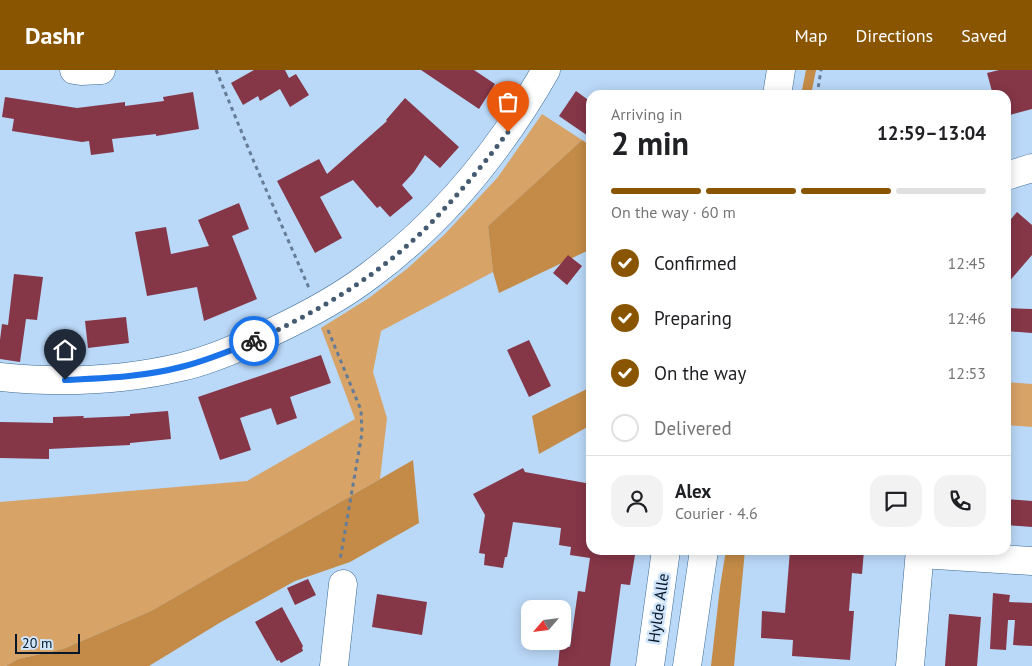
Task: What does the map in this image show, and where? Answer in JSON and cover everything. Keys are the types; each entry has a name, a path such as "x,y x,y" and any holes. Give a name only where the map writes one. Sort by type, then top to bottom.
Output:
{"street":[{"path":"0,377 65,380 109,378 161,372 204,361 255,340 319,308 369,276 429,225 468,182 497,146 528,102 546,70"},
{"path":"778,90 782,70"},
{"path":"1011,174 1032,168"},
{"name":"Hylde Alle","path":"650,666 665,555"},
{"path":"687,666 703,555"},
{"path":"910,666 920,555"},
{"path":"957,555 1032,561"},
{"path":"334,666 343,584"}],"path":[{"path":"818,90 821,70"}],"shaded area":[{"path":"806,70 816,70 812,90 802,90"},
{"path":"542,114 582,140 488,226 493,272 381,331 373,372 387,418 380,479 151,611 63,649 18,659 6,666 0,666 0,502 247,481 355,419 321,328 369,298 408,268 444,235 498,177"},
{"path":"582,140 586,143 586,251 499,293 493,272 488,226"},
{"path":"1011,382 1032,384 1032,427 1011,425"},
{"path":"586,389 586,428 539,454 532,416"},
{"path":"413,460 419,523 350,562 295,581 221,622 149,666 6,666 18,659 63,649 151,611"},
{"path":"725,555 745,555 734,666 711,666"}],"building":[{"path":"254,70 285,70 289,78 296,74 309,95 290,107 280,89 260,101 258,96 243,105 231,83"},
{"path":"421,70 474,70 495,84 479,109"},
{"path":"999,70 1032,70 1032,109 1011,115 1011,90 992,90 987,73"},
{"path":"576,91 586,98 586,135 559,116"},
{"path":"193,92 199,129 156,136 156,134 112,139 114,152 91,155 89,141 82,142 12,131 14,119 2,117 5,97 77,108 125,102 125,106 164,101 163,97"},
{"path":"405,98 459,147 440,168 425,155 414,172 402,185 413,198 390,217 380,206 377,208 353,180 320,197 342,238 315,253 277,181 319,159 327,174 387,121"},
{"path":"239,203 249,229 232,236 257,299 204,321 197,287 147,296 135,232 166,227 171,254 209,246 198,220"},
{"path":"1017,212 1032,225 1032,255 1011,279 1011,219"},
{"path":"568,255 582,266 567,285 553,273"},
{"path":"14,274 43,277 37,320 26,319 20,362 0,359 2,324 8,325"},
{"path":"1011,308 1032,309 1032,333 1011,331"},
{"path":"126,317 129,343 88,348 85,321"},
{"path":"529,340 551,386 529,397 507,350"},
{"path":"321,355 331,383 290,397 297,418 277,425 271,408 240,418 251,450 220,460 198,397"},
{"path":"168,411 171,439 130,443 130,445 49,449 49,459 0,458 0,422 53,423 53,417 130,416 130,414"},
{"path":"523,468 525,472 586,483 586,555 635,555 630,585 621,584 610,666 558,666 560,650 571,650 578,591 585,592 590,558 570,555 571,547 559,545 561,528 513,522 507,557 505,557 503,568 484,565 485,554 479,553 485,515 473,494"},
{"path":"1011,499 1032,501 1032,527 1011,525"},
{"path":"790,555 864,555 862,574 852,573 849,611 854,611 850,660 792,656 793,640 761,638 762,611 785,613"},
{"path":"308,579 316,595 295,605 287,588"},
{"path":"993,593 1010,595 1009,602 1032,603 1032,646 1013,645 1015,620 1008,620 1006,650 990,649"},
{"path":"377,594 427,602 422,635 372,627"},
{"path":"282,607 303,646 303,651 281,663 279,660 277,661 255,622"},
{"path":"949,614 981,617 977,666 945,666"}],"way so far":[{"path":"254,341 319,308 369,276 400,251 429,225 459,192 508,132"}],"route":[{"path":"65,380 109,378 161,372 204,361 254,341"}]}
